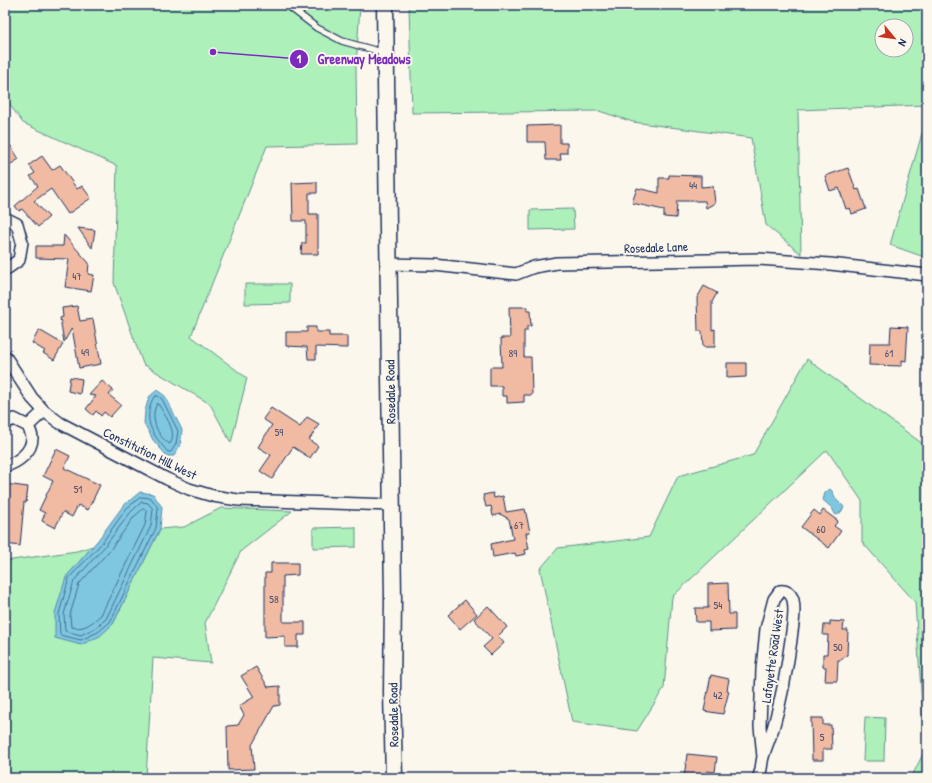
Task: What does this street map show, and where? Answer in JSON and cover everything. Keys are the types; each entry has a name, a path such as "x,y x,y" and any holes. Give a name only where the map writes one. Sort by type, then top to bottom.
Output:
{"street":[{"name":"Rosedale Road","path":"385,5 394,778"},
{"path":"5,218 16,224 22,242 19,260 5,270"},
{"name":"Rosedale Lane","path":"388,264 434,265 516,274 534,267 557,263 759,259 830,264 927,275"},
{"name":"Constitution Hill West","path":"5,356 32,398 44,411 60,423 166,479 189,489 214,496 238,500 392,505"},
{"path":"28,426 44,411"},
{"path":"5,423 14,419 28,426 32,438 28,452 12,464 5,466"},
{"name":"Lafayette Road West","path":"760,777 763,757 781,700 792,633 794,609 793,599 789,593 784,590 780,591 774,599 766,629 760,702 760,726 763,757"}],"lane":[{"path":"287,5 318,28 342,41 385,53"}],"green space":[{"path":"5,5 360,5 356,67 357,144 267,146 191,336 247,378 231,443 210,404 143,364 114,283 117,166 23,123 5,98"},
{"path":"409,5 927,5 927,105 798,110 801,254 766,225 751,138 633,122 599,111 412,113"},
{"path":"927,116 927,258 890,245"},
{"path":"573,209 574,229 530,230 530,210"},
{"path":"245,284 290,284 290,303 245,304"},
{"path":"807,359 927,447 927,778 911,778 925,750 915,602 862,542 862,501 827,450 672,597 664,688 637,731 572,722 540,569 558,548 649,537 678,476 753,455"},
{"path":"221,508 292,511 241,551 205,623 211,663 153,658 146,778 5,778 5,561 77,551 93,546 66,577 113,624 160,529 184,527"},
{"path":"356,527 356,547 313,548 313,528"},
{"path":"865,717 885,718 884,761 863,761"}],"water":[{"path":"157,390 165,396 182,430 180,445 174,456 167,456 153,440 144,423 145,411 149,397"},
{"path":"830,489 836,499 844,507 837,515 823,500 825,493"},
{"path":"140,492 153,494 162,507 160,529 113,624 100,636 81,645 55,638 55,613 66,577 98,540 123,506"}],"building":[{"path":"560,125 560,143 567,143 567,153 560,153 561,160 546,160 545,142 527,142 527,126"},
{"path":"5,137 19,159 5,168"},
{"path":"42,156 52,170 60,165 77,189 82,186 91,198 68,214 51,189 34,201 49,217 38,227 22,209 19,211 15,206 38,186 30,176 35,173 29,165"},
{"path":"848,168 856,190 859,189 866,209 852,214 850,208 846,209 839,188 830,191 825,176"},
{"path":"669,175 701,176 701,187 713,186 715,203 706,208 705,201 677,201 676,218 664,217 664,210 632,203 637,188 659,193 659,178 669,178"},
{"path":"317,182 317,193 309,193 309,214 318,214 318,254 301,254 302,243 306,243 306,221 293,221 292,183"},
{"path":"78,228 95,230 92,248"},
{"path":"64,235 89,263 88,274 94,275 91,291 65,287 69,259 36,258 36,246 63,246"},
{"path":"704,286 717,293 712,302 712,330 715,329 715,347 703,347 702,331 698,331 697,298"},
{"path":"77,306 80,321 93,319 101,364 79,368 72,328 64,342 60,318 63,317 62,308"},
{"path":"509,307 527,307 527,311 530,311 531,326 527,326 527,331 524,331 524,357 531,357 532,395 524,395 524,402 507,403 507,396 502,396 502,386 490,386 490,367 502,367 501,338 510,338"},
{"path":"891,326 908,327 906,361 902,360 902,366 869,365 870,343 890,343"},
{"path":"307,327 316,327 316,332 329,332 329,336 347,336 347,348 316,347 316,359 308,359 307,347 286,346 286,332 307,332"},
{"path":"39,330 63,344 54,360 43,353 45,351 32,343"},
{"path":"727,363 746,363 746,377 727,378"},
{"path":"70,377 82,379 80,394 68,391"},
{"path":"102,381 113,390 109,395 121,405 110,417 104,412 101,416 96,411 93,415 86,409 96,396 89,395"},
{"path":"271,408 300,427 307,417 319,424 309,440 318,446 310,458 293,447 272,479 260,471 271,455 258,447 272,425 263,419"},
{"path":"56,449 70,456 64,468 100,485 88,510 78,505 72,517 63,512 55,528 42,521 45,513 39,510 53,481 43,476"},
{"path":"5,484 28,487 26,503 24,502 20,546 6,544 7,531 5,531"},
{"path":"493,493 494,498 503,496 506,512 525,509 530,532 526,533 529,549 525,550 526,554 516,556 515,553 493,557 491,544 513,539 509,519 500,514 493,516 491,506 486,507 483,495"},
{"path":"814,510 820,515 823,510 838,521 834,526 841,531 829,548 801,527"},
{"path":"271,563 298,563 298,575 283,576 283,622 305,622 305,635 298,635 298,647 285,647 285,636 265,637 265,573 271,573"},
{"path":"728,583 729,614 735,614 735,630 709,631 709,622 696,622 695,608 708,608 708,584"},
{"path":"465,600 477,614 460,629 448,615"},
{"path":"488,606 507,627 498,636 504,643 491,655 483,647 492,639 474,619"},
{"path":"830,621 844,622 843,630 848,630 847,655 841,660 838,660 837,681 825,681 826,667 823,667 823,654 827,654 828,635 823,635 824,625 830,625"},
{"path":"256,667 268,687 280,686 280,705 274,706 252,745 254,769 228,770 227,726 238,725 244,715 239,706 254,697 241,676"},
{"path":"711,675 729,679 727,690 729,691 723,714 704,711"},
{"path":"811,718 823,718 823,725 831,725 832,749 823,749 823,760 812,760"},
{"path":"687,754 717,757 715,772 707,771 706,778 684,778"}],"place":[{"name":"Greenway Meadows","path":"213,52"}]}
